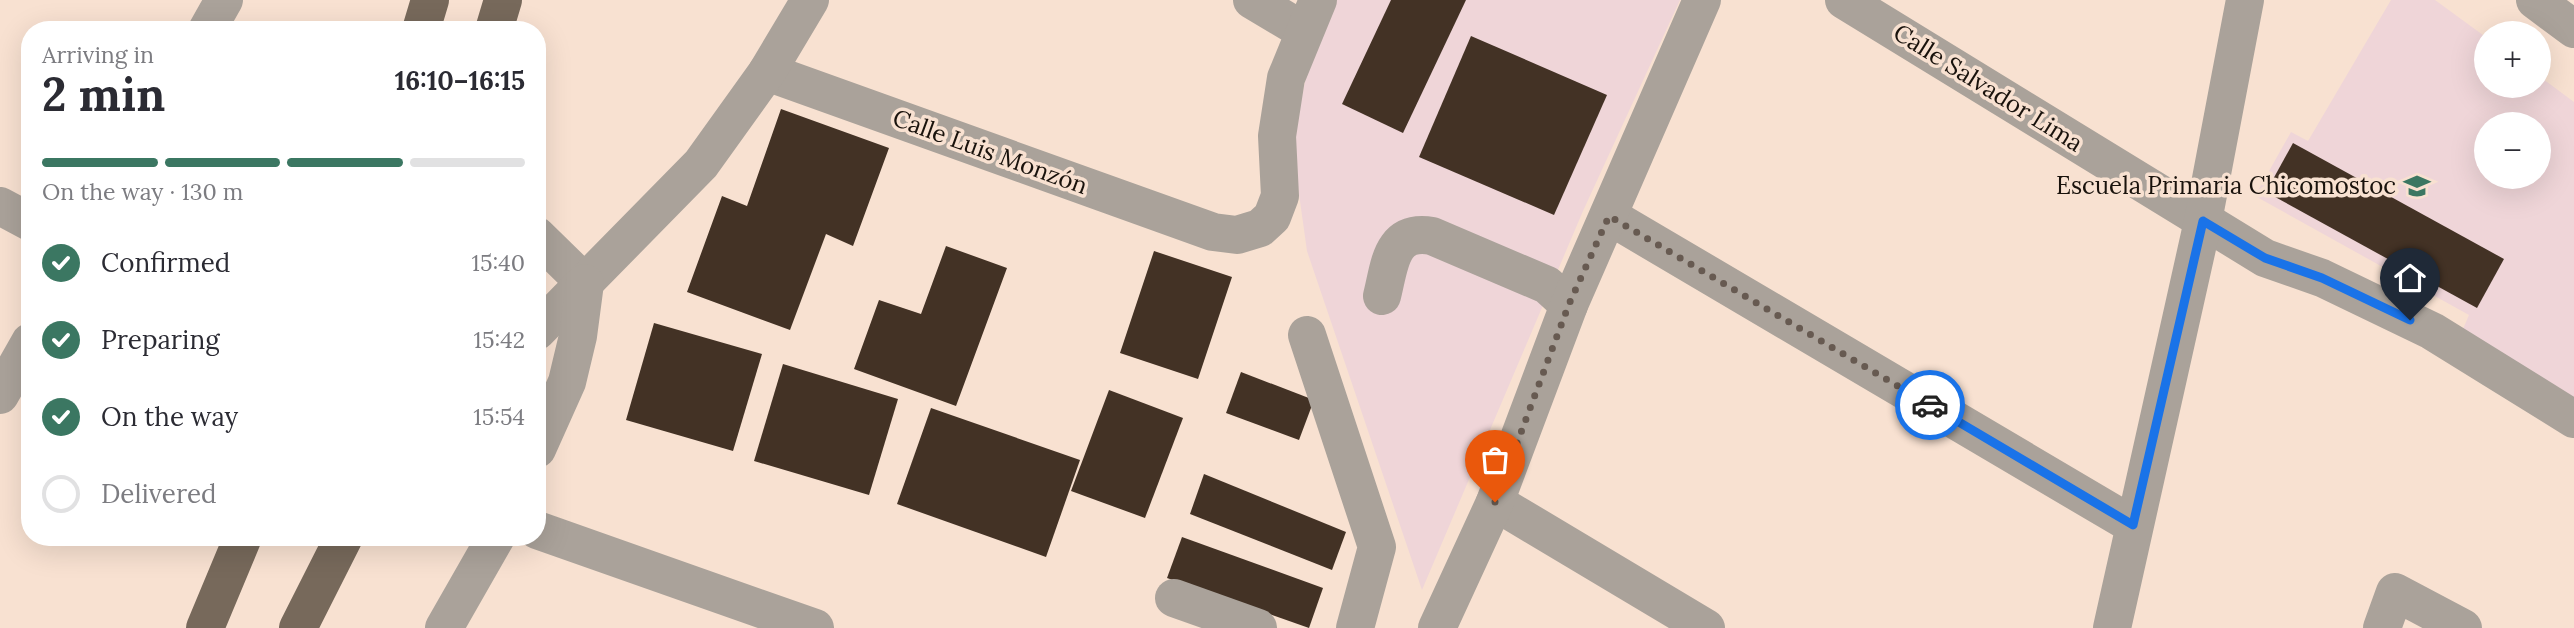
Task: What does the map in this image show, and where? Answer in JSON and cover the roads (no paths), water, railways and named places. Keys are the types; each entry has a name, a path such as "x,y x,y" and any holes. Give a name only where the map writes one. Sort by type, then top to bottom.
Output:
{"main road":[{"path":"424,21 430,0"},
{"path":"497,21 503,0"},
{"path":"205,628 239,546"},
{"path":"298,628 339,546"}],"street":[{"path":"212,21 224,0"},
{"path":"546,322 701,164 766,72 810,0"},
{"path":"1252,0 1311,15"},
{"path":"1437,628 1495,502 1569,304 1702,0"},
{"name":"Calle Salvador Lima","path":"1844,0 2265,258 2322,278 2432,331 2574,419"},
{"path":"2112,628 2203,221 2245,0"},
{"path":"2535,0 2574,29"},
{"name":"Calle Luis Monzón","path":"766,72 1213,232 1237,235 1260,228 1272,217 1279,196 1278,136 1286,78 1311,15"},
{"path":"0,206 21,217"},
{"path":"1609,216 2133,525"},
{"path":"1382,296 1398,245 1408,237 1420,234 1432,236 1546,285 1569,304"},
{"path":"546,245 585,283"},
{"path":"546,429 567,382 578,336 585,283"},
{"path":"1307,335 1377,547 1355,628"},
{"path":"0,394 21,358"},
{"path":"1495,502 1706,628"},
{"path":"546,533 815,628"},
{"path":"444,628 491,546"},
{"path":"2382,628 2395,592 2463,628"},
{"path":"1174,598 1258,628"}],"place":[{"name":"Escuela Primaria Chicomostoc","path":"2417,186"}]}
